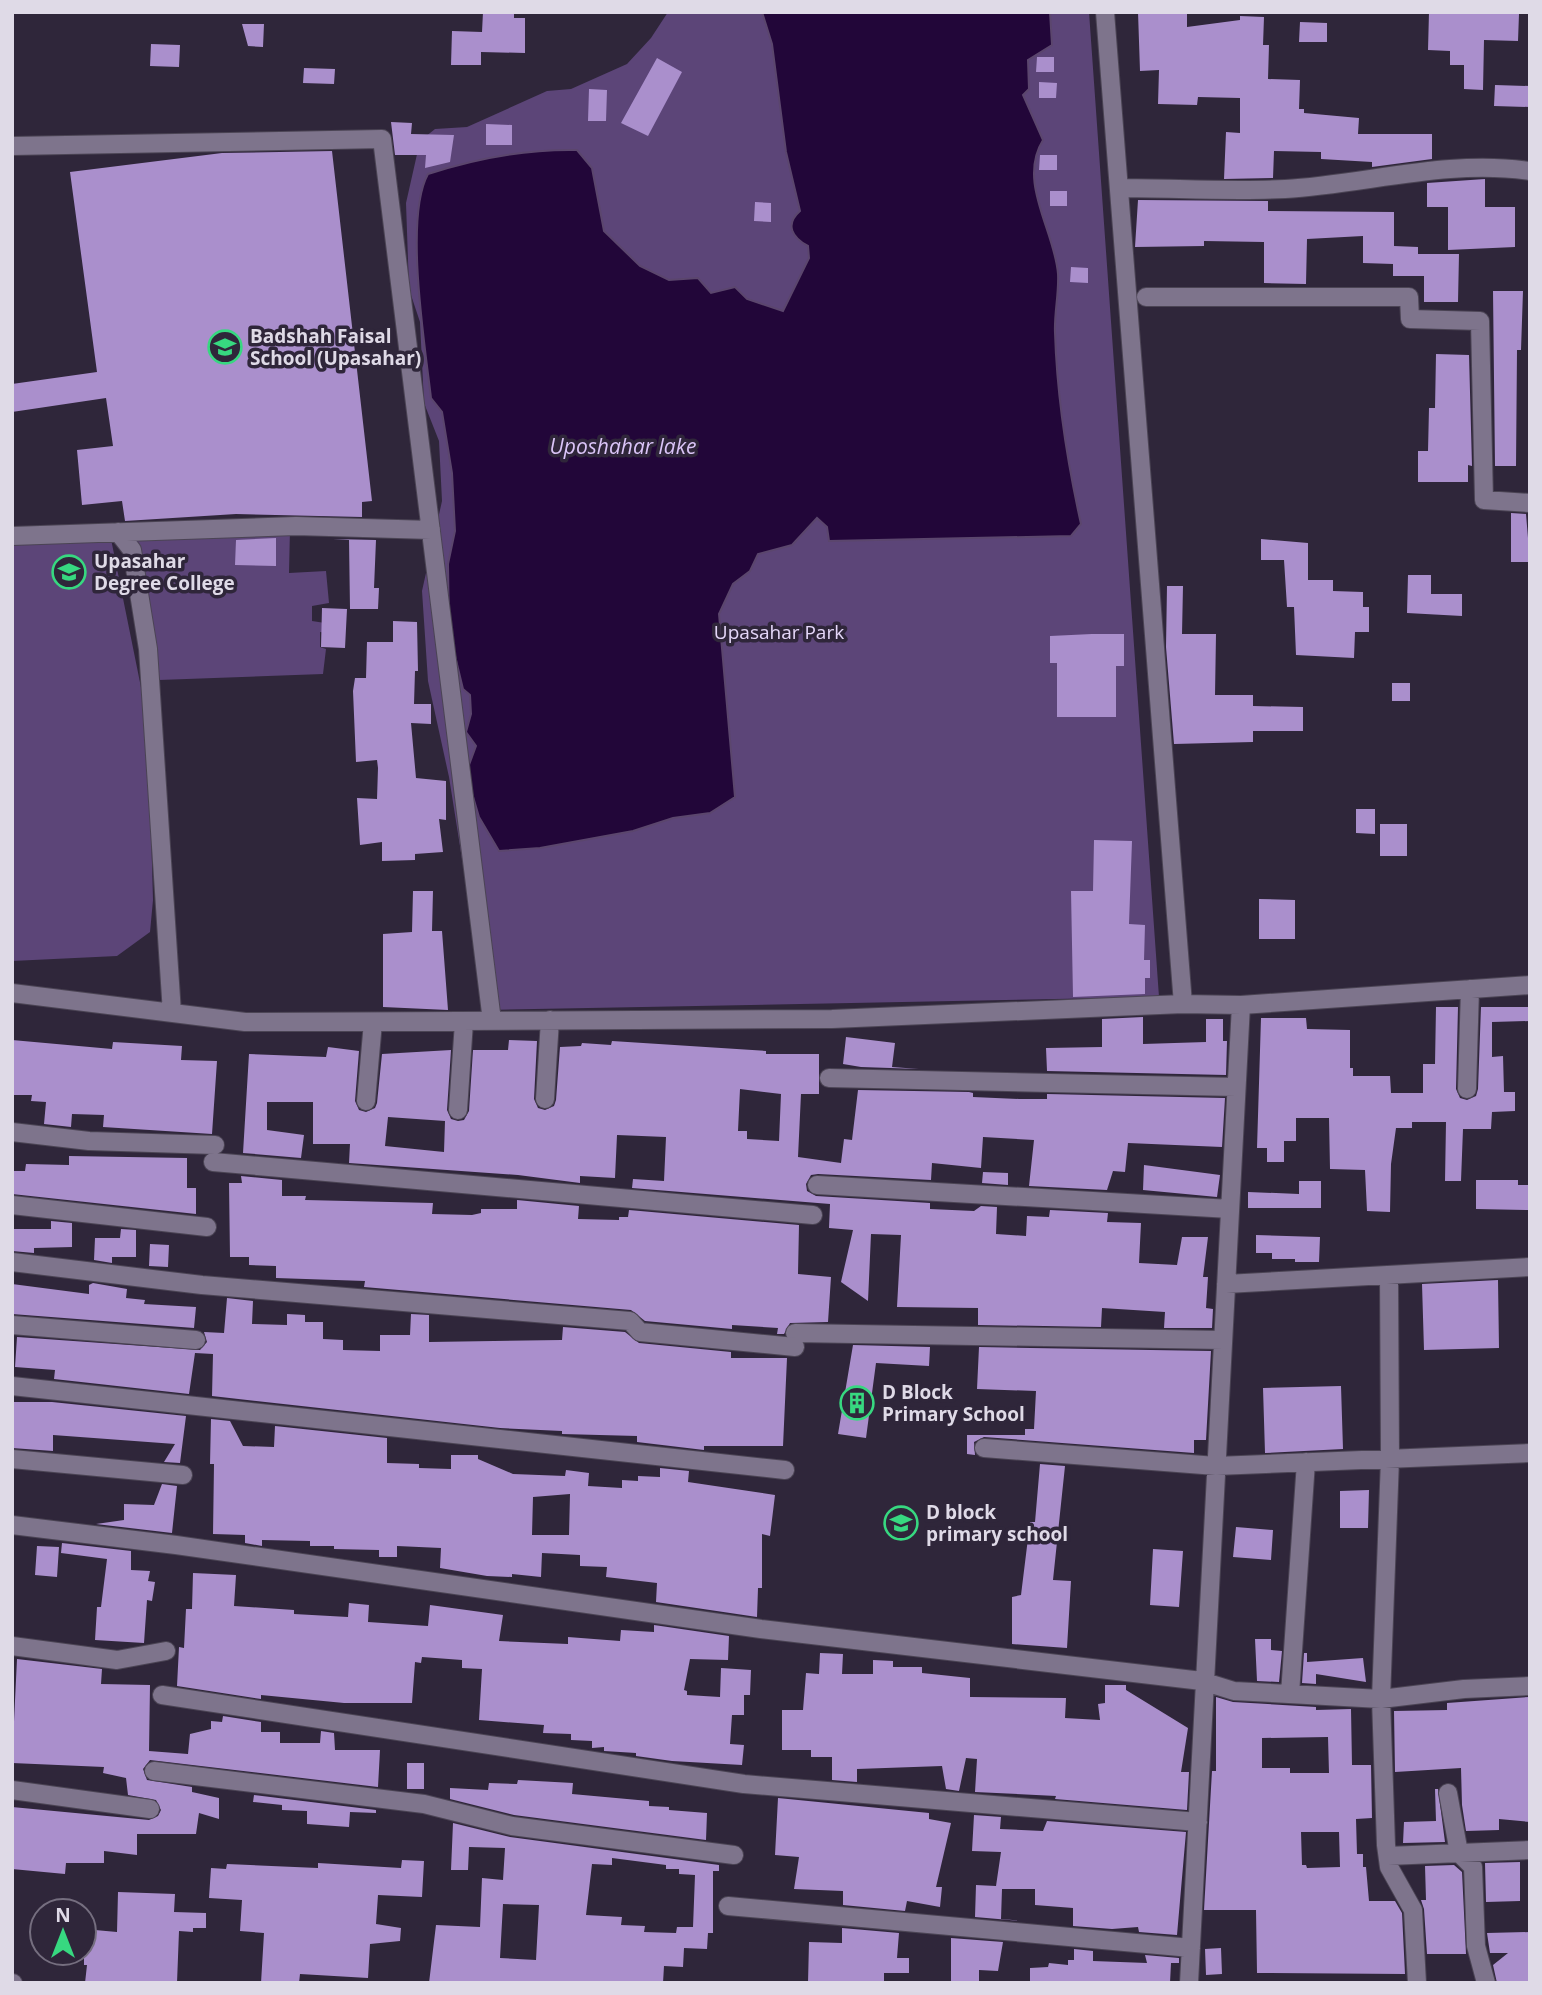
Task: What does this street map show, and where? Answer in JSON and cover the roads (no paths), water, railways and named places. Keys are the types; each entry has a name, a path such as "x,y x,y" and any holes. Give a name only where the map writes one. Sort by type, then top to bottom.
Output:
{"street":[{"path":"1105,12 1183,1004"},
{"path":"12,146 382,139 492,1021"},
{"path":"1119,188 1285,189 1409,172 1496,166 1530,171"},
{"path":"1146,297 1409,297 1410,319 1480,321 1484,500 1530,503"},
{"path":"12,536 296,526 431,530"},
{"path":"118,532 132,550 148,649 173,1013"},
{"path":"14,996 245,1022 464,1022 832,1019 1183,1004 1241,1005 1530,985"},
{"path":"1467,1089 1470,989"},
{"path":"1189,1983 1202,1681 1241,1005"},
{"path":"545,1099 550,1020"},
{"path":"366,1101 373,1022"},
{"path":"458,1110 464,1022"},
{"path":"829,1078 1236,1087"},
{"path":"12,1132 813,1215"},
{"path":"817,1185 1230,1209"},
{"path":"12,1205 207,1227"},
{"path":"12,1262 215,1286 630,1321 640,1332 795,1340 1223,1339"},
{"path":"1226,1284 1530,1267"},
{"path":"1389,1275 1390,1459 1381,1699 1388,1856 1393,1875 1412,1910 1417,1983"},
{"path":"12,1325 196,1340"},
{"path":"12,1386 785,1470"},
{"path":"984,1448 1216,1466 1530,1453"},
{"path":"12,1459 183,1475"},
{"path":"1290,1694 1306,1462"},
{"path":"12,1525 203,1549 761,1629 1202,1681 1234,1691 1381,1699 1464,1689 1530,1686"},
{"path":"12,1646 117,1660 166,1651"},
{"path":"162,1695 744,1784 1198,1822"},
{"path":"154,1771 424,1804 512,1826 734,1855"},
{"path":"12,1790 150,1809"},
{"path":"1448,1794 1459,1853 1473,1867 1476,1946 1486,1983"},
{"path":"1388,1856 1530,1850"},
{"path":"728,1906 1191,1948"}],"water":[{"name":"Uposhahar lake","path":"762,12 1050,12 1052,45 1028,60 1029,89 1023,95 1043,140 1036,156 1034,173 1058,274 1055,326 1060,405 1081,524 1071,536 829,541 827,527 817,518 792,545 758,554 750,571 733,584 719,614 735,797 710,813 673,818 633,831 540,848 499,851 479,817 466,773 476,746 466,732 471,714 470,695 463,689 449,631 448,564 455,531 452,473 442,412 431,398 421,316 417,250 421,194 428,174 446,168 520,153 577,150 592,168 604,231 640,266 669,280 698,278 711,293 735,287 747,299 783,311 809,258 808,246 792,231 792,221 800,211 786,152 772,44"}],"place":[{"name":"Badshah Faisal School (Upasahar)","path":"225,347"},
{"name":"Upasahar Degree College","path":"69,572"},
{"name":"D Block Primary School","path":"857,1403"},
{"name":"D block primary school","path":"901,1523"}],"park label":[{"name":"Upasahar Park","path":"779,632"}]}
